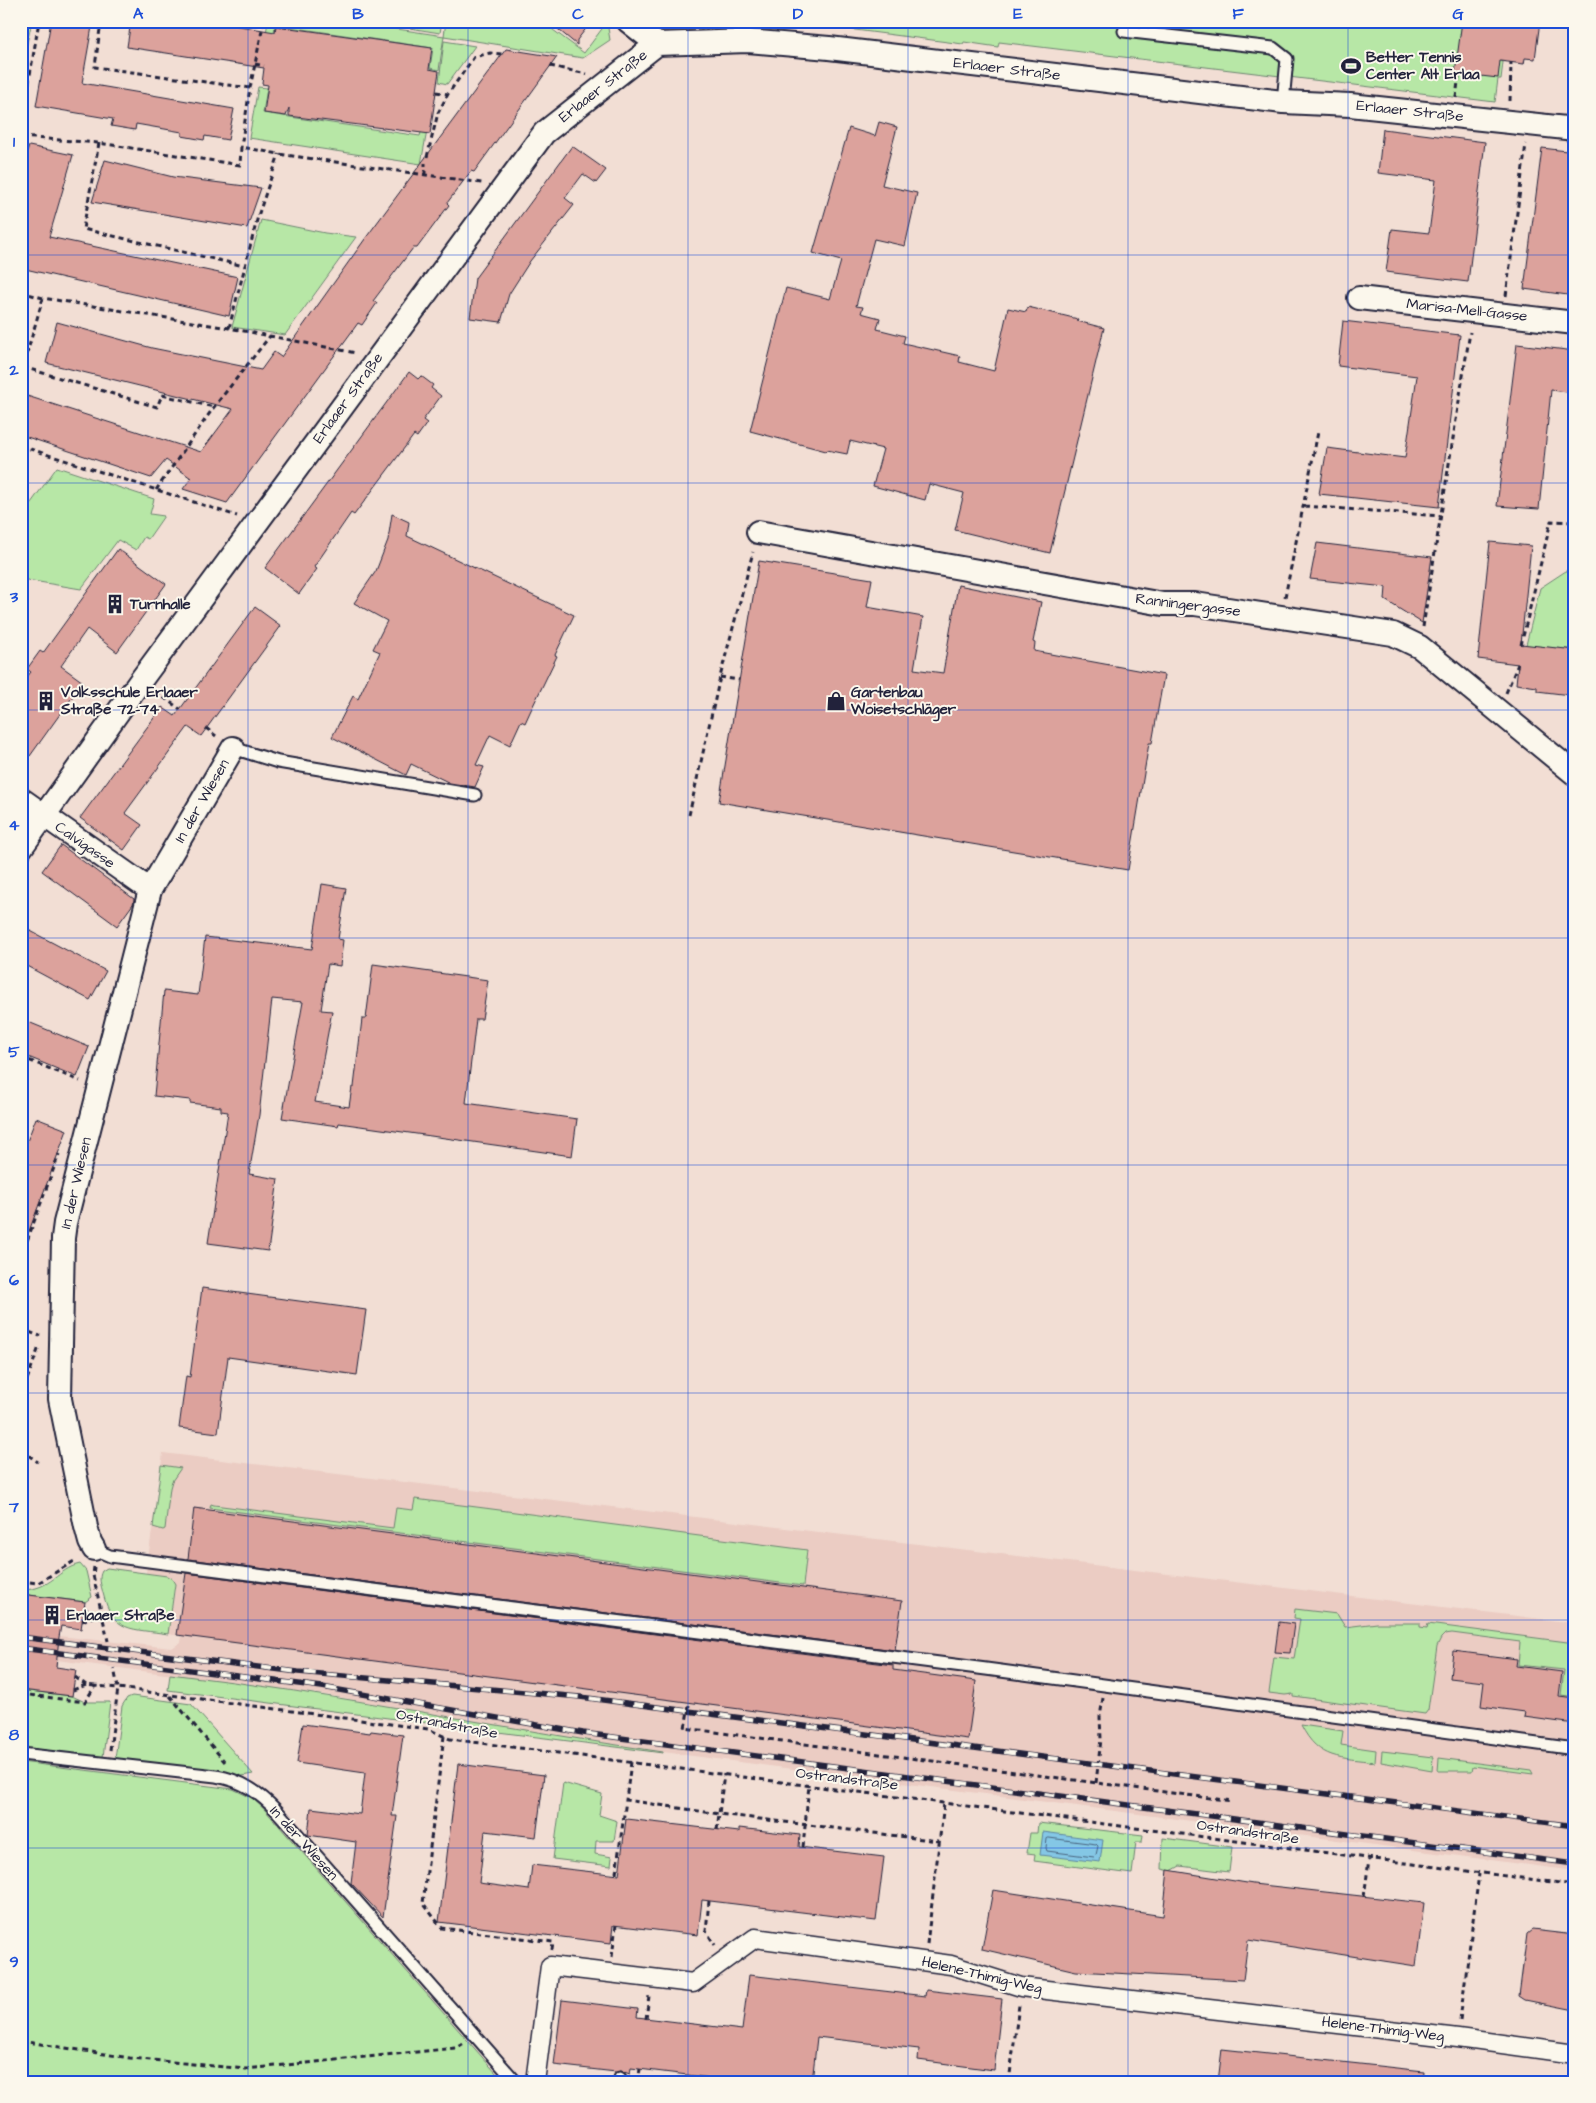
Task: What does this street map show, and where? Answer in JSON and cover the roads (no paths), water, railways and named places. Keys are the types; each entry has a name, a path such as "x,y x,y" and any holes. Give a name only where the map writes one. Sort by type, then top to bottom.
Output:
{"street":[{"path":"628,21 657,44"},
{"name":"Erlaaer Straße","path":"21,848 141,680 544,132 657,44 748,41 830,48 1283,102 1350,105 1575,129"},
{"name":"Marisa-Mell-Gasse","path":"1359,298 1575,323"},
{"name":"Ranningergasse","path":"758,532 1163,604 1195,604 1393,634 1420,647 1575,774"},
{"name":"In der Wiesen","path":"94,1557 86,1527 59,1389 64,1230 150,890 233,748"},
{"name":"Calvigasse","path":"21,799 150,890"},
{"name":"Helene-Thimig-Weg","path":"535,2082 550,1966 693,1983 755,1938 951,1965 1021,1987 1458,2038 1575,2054"}],"lane":[{"path":"1124,31 1273,48 1287,59 1283,102"},
{"path":"233,748 278,762 475,795"},
{"path":"94,1557 110,1556 1105,1685 1575,1749"},
{"name":"In der Wiesen","path":"21,1754 216,1776 243,1784 270,1804 516,2082"}],"water":[{"path":"1043,1832 1103,1840 1100,1862 1040,1855"}],"railway":[{"path":"21,1637 298,1672 580,1697 1575,1826"},
{"path":"21,1648 322,1687 583,1733 1575,1864"}],"place":[{"name":"Better Tennis Center Alt Erlaa","path":"1351,66"},
{"name":"Turnhalle","path":"115,604"},
{"name":"Volksschule Erlaaer Straße 72-74","path":"46,701"},
{"name":"Gartenbau Woisetschläger","path":"836,701"},
{"name":"Erlaaer Straße","path":"52,1615"}]}
